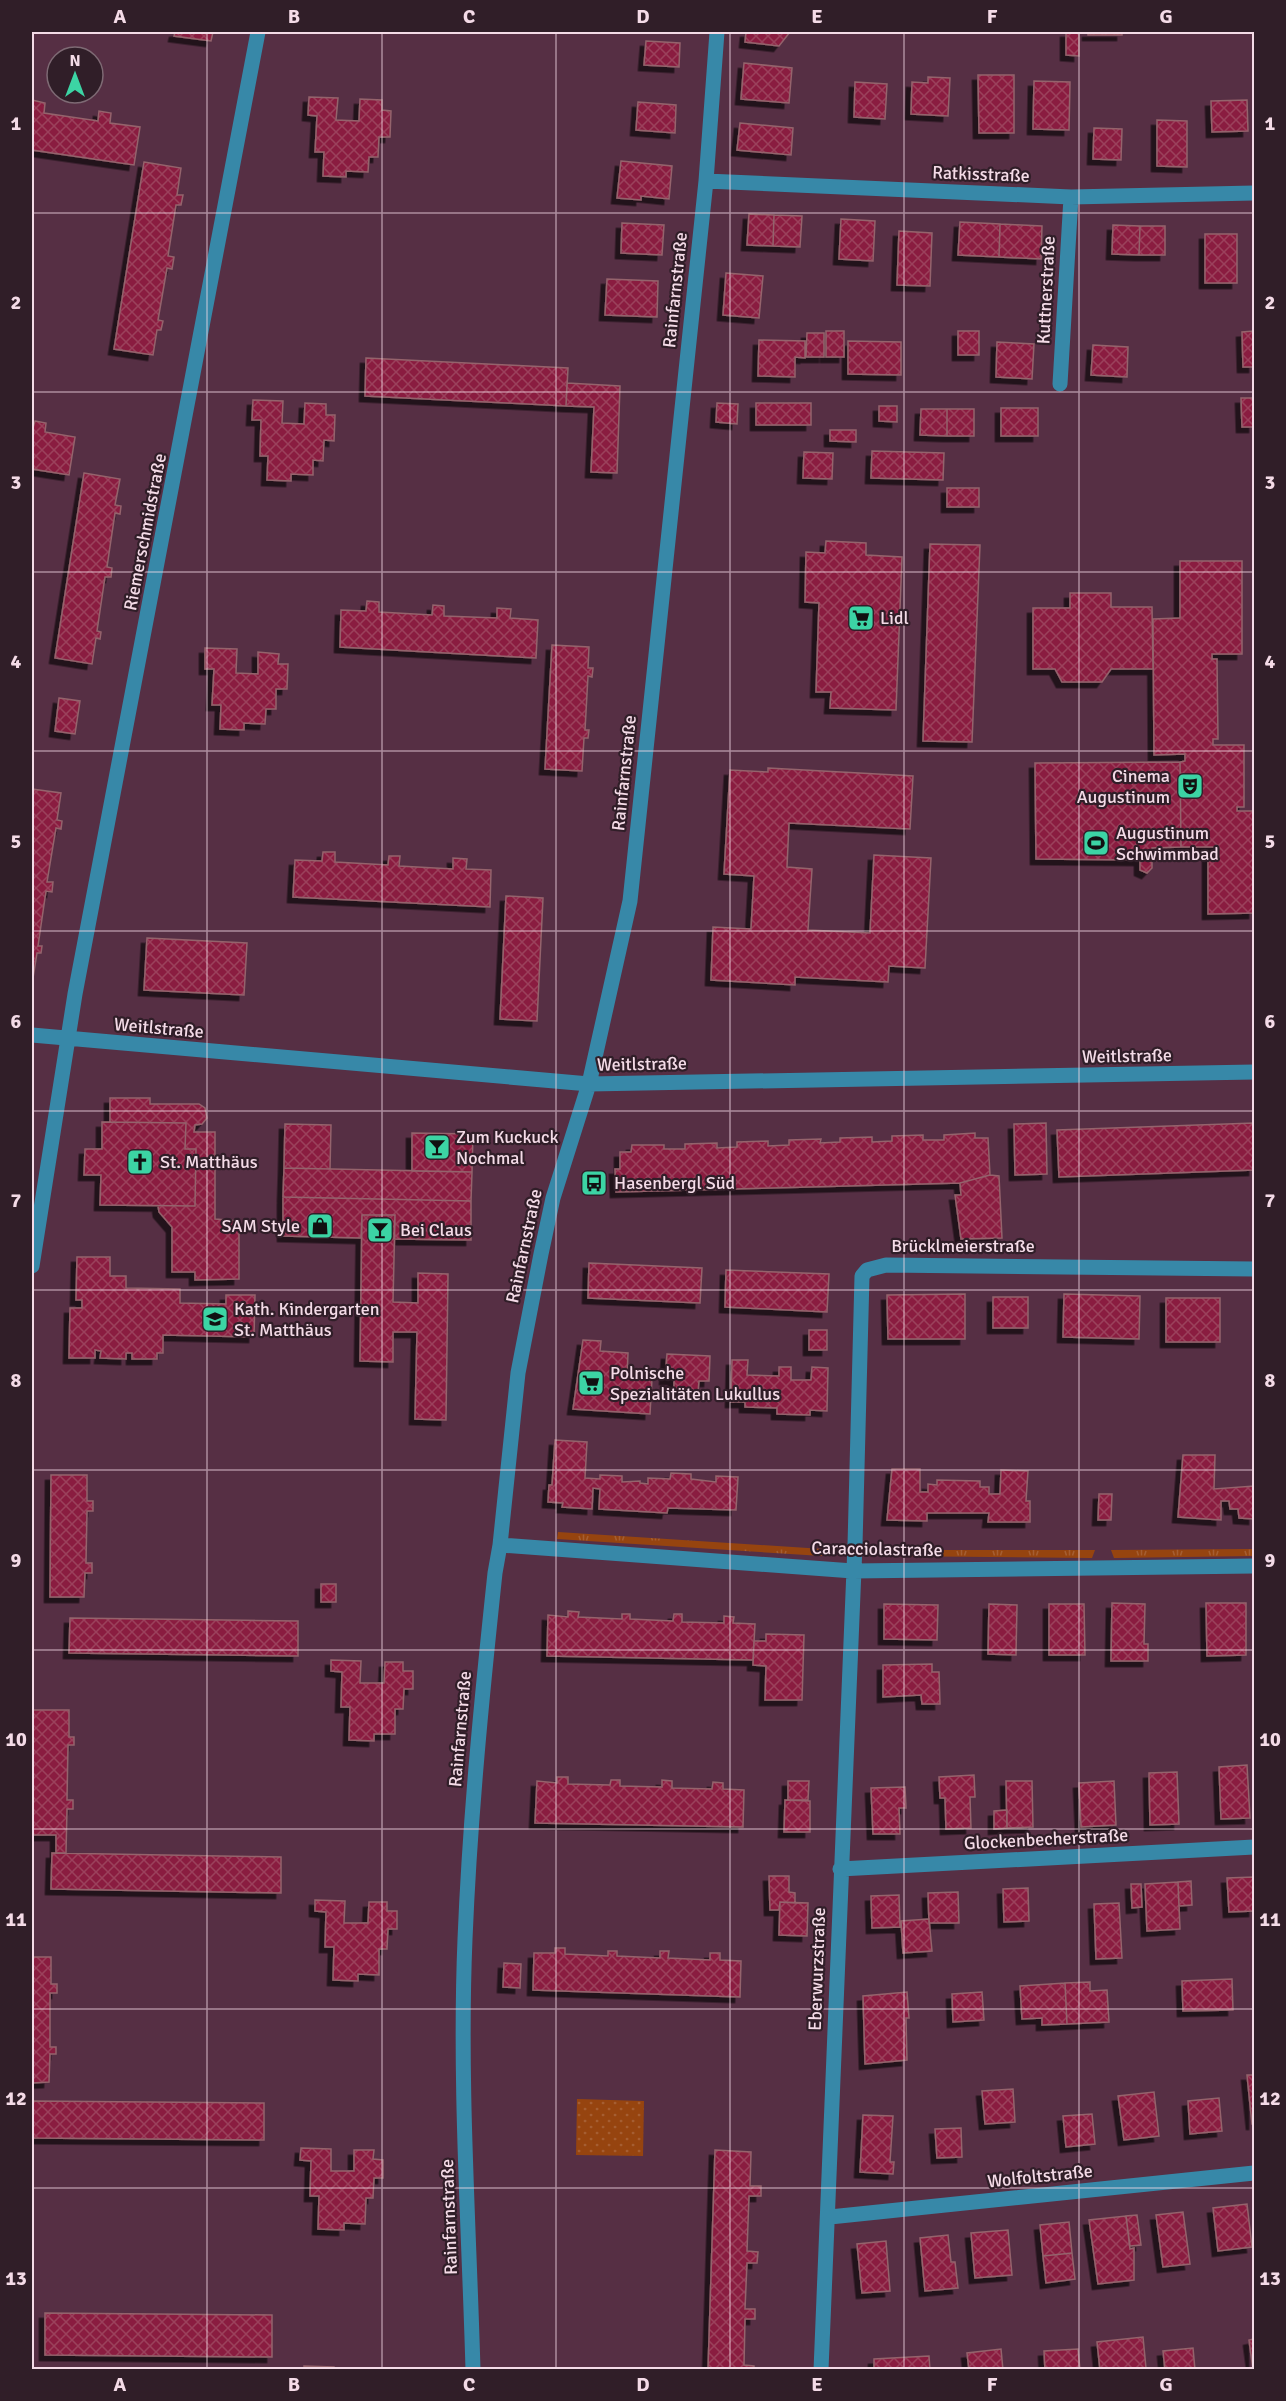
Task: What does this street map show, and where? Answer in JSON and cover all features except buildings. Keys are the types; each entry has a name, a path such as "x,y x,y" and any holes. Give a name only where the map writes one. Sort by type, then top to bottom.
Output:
{"street":[{"name":"Riemerschmidstraße","path":"32,1266 69,1039 258,32"},
{"name":"Rainfarnstraße","path":"473,2370 465,2095 465,1941 474,1770 500,1545 508,1446 518,1373 553,1198 590,1084 630,901 706,181 717,32"},
{"name":"Ratkisstraße","path":"706,181 1071,197 1254,194"},
{"name":"Kuttnerstraße","path":"1060,384 1071,197"},
{"name":"Weitlstraße","path":"32,1035 590,1084 1254,1072"},
{"name":"Brücklmeierstraße","path":"853,1571 860,1283 867,1270 886,1266 1254,1269"},
{"name":"Caracciolastraße","path":"500,1545 853,1571 1254,1566"},
{"name":"Eberwurzstraße","path":"821,2370 830,2217 840,1869 853,1571"},
{"name":"Glockenbecherstraße","path":"840,1869 1254,1847"},
{"name":"Wolfoltstraße","path":"830,2217 1254,2173"}],"green space":[{"path":"558,1532 823,1549 822,1556 557,1539"},
{"path":"1254,1549 1254,1556 1114,1558 1111,1550"},
{"path":"883,1550 1095,1550 1092,1558 883,1556"},
{"path":"577,2099 644,2101 643,2156 576,2155"}],"place":[{"name":"Lidl","path":"861,618"},
{"name":"Cinema Augustinum","path":"1190,786"},
{"name":"Augustinum Schwimmbad","path":"1096,843"},
{"name":"Zum Kuckuck Nochmal","path":"437,1147"},
{"name":"St. Matthäus","path":"140,1162"},
{"name":"Hasenbergl Süd","path":"594,1183"},
{"name":"SAM Style","path":"320,1226"},
{"name":"Bei Claus","path":"380,1230"},
{"name":"Kath. Kindergarten St. Matthäus","path":"215,1319"},
{"name":"Polnische Spezialitäten Lukullus","path":"591,1383"}]}
